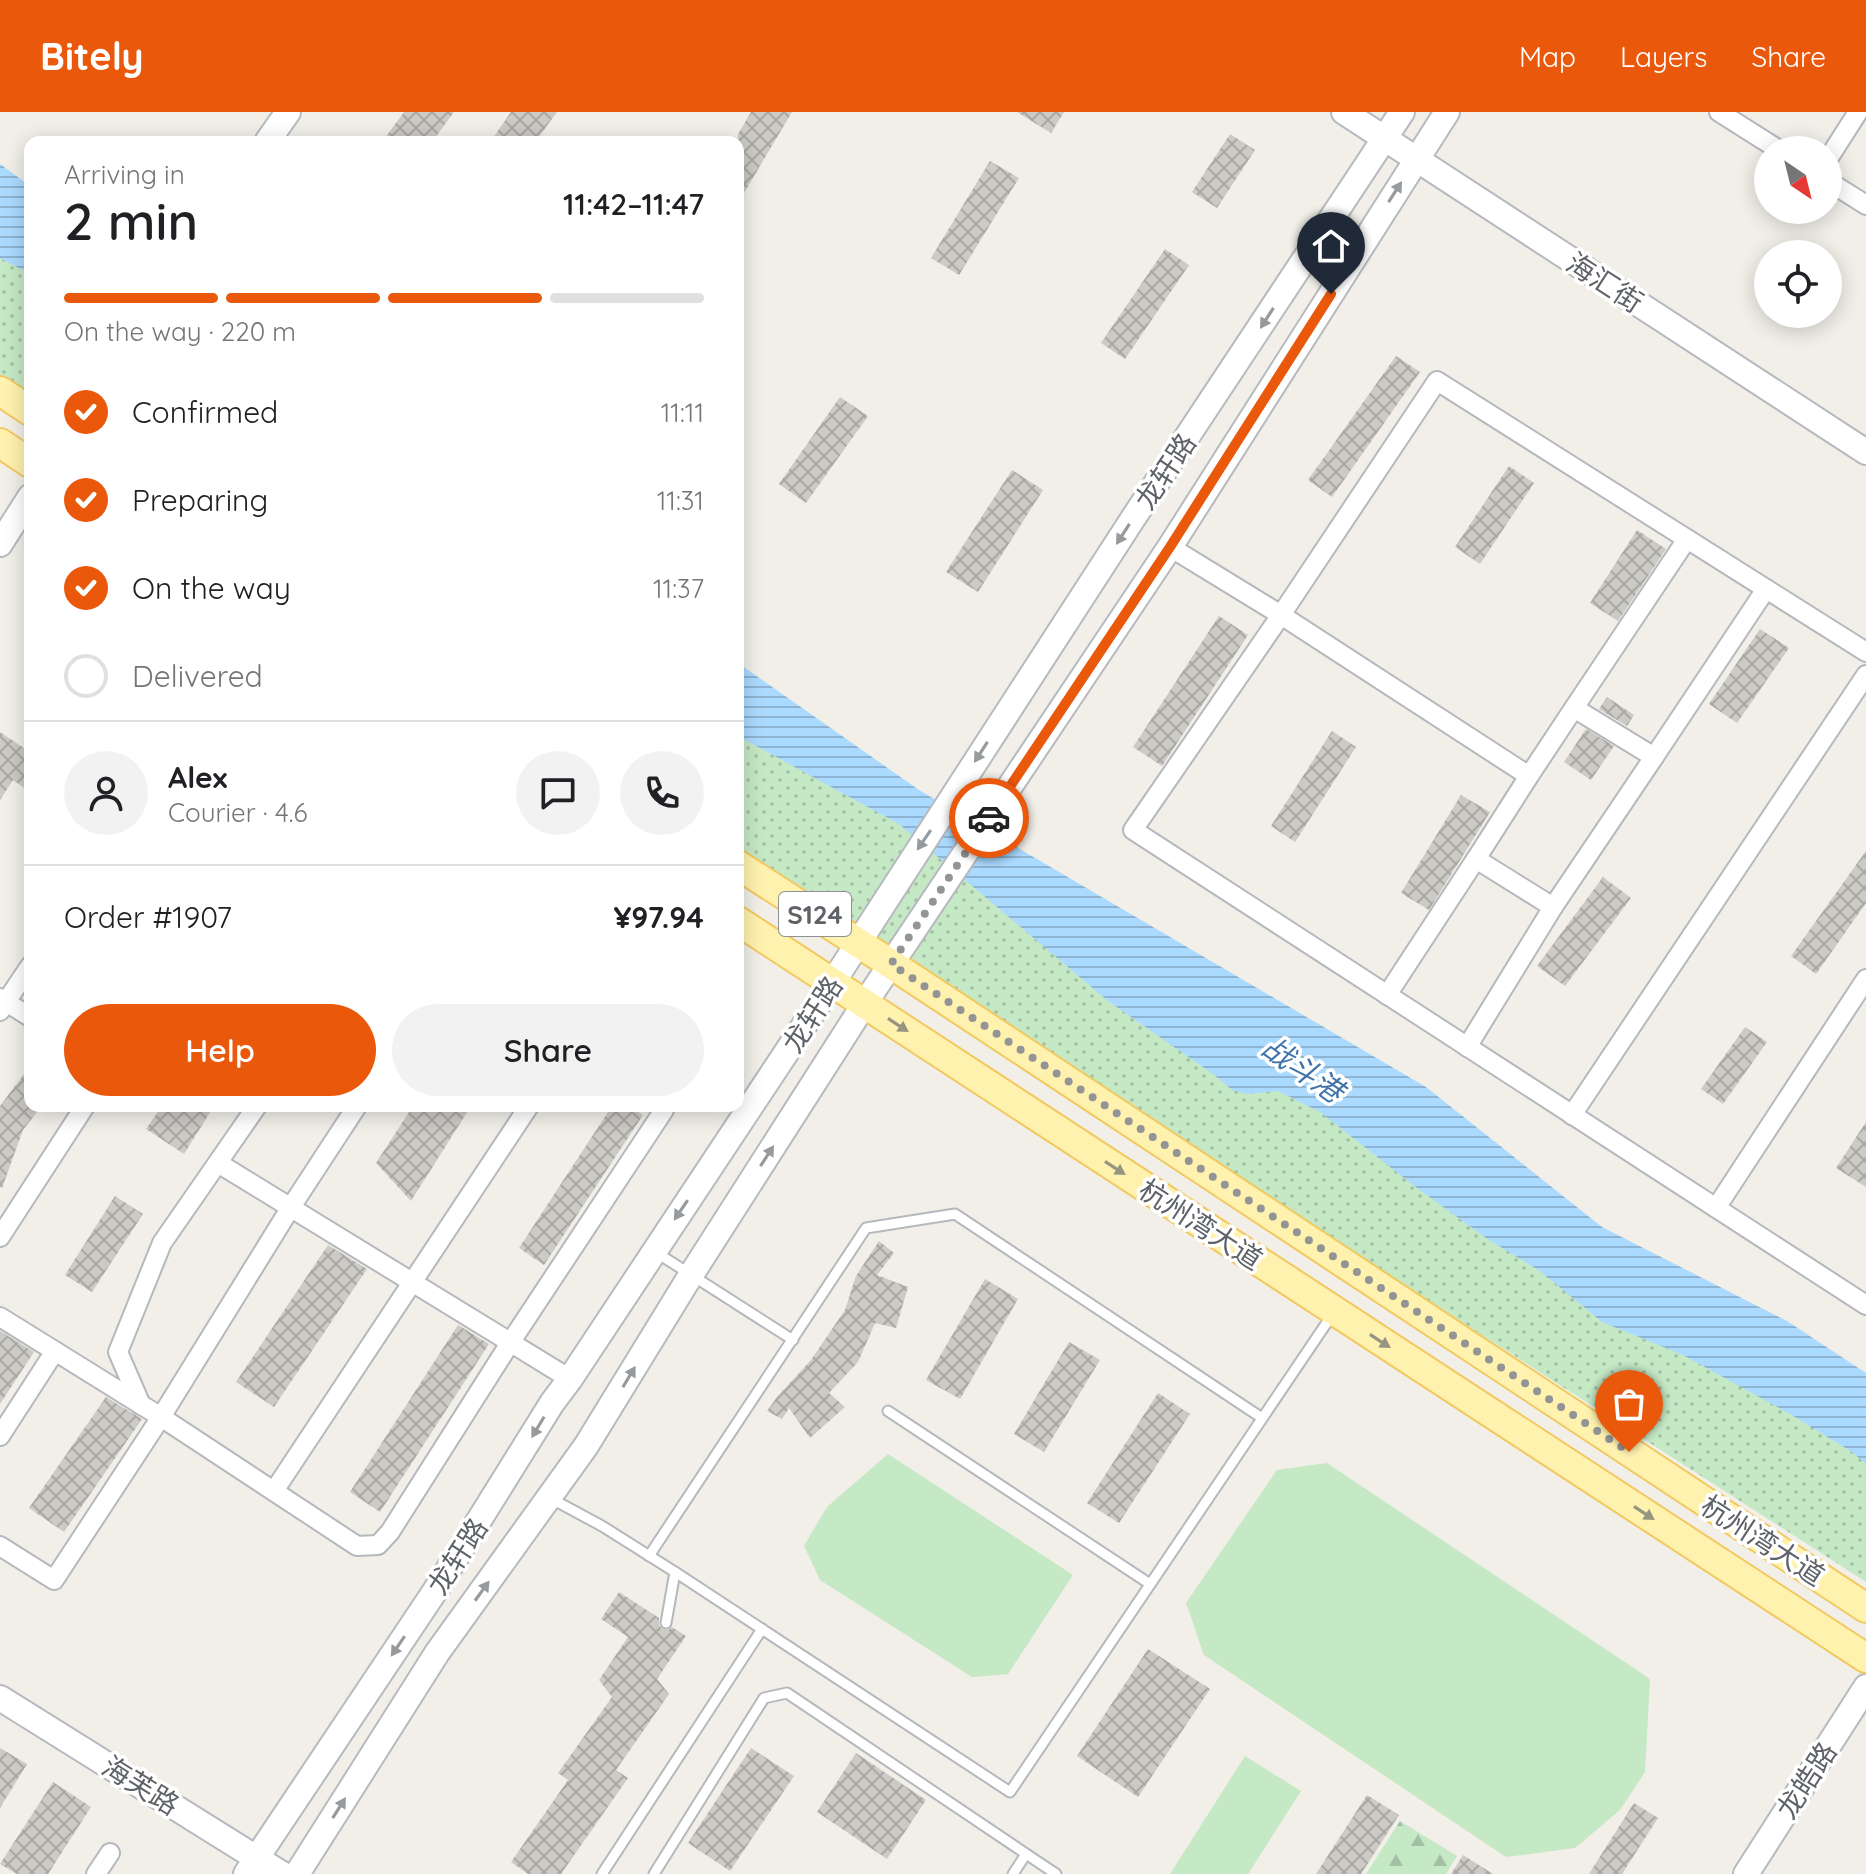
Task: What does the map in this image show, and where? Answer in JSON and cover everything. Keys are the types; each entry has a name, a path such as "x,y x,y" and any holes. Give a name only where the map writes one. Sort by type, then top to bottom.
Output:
{"main road":[{"path":"0,391 24,407"},
{"path":"0,443 24,459"},
{"name":"杭州湾大道","path":"744,869 1866,1608"},
{"name":"杭州湾大道","path":"744,925 1866,1658"}],"street":[{"path":"271,136 288,112"},
{"name":"海汇街","path":"1344,112 1866,452"},
{"name":"龙轩路","path":"252,1865 435,1591 552,1403 833,982 1132,520 1402,112"},
{"path":"297,1874 437,1653 586,1446 865,1003 1170,547 1447,112"},
{"path":"1719,112 1757,136"},
{"path":"1842,137 1858,112"},
{"path":"1842,190 1866,205"},
{"path":"1866,652 1437,381 1133,830 1866,1305"},
{"path":"0,544 24,506"},
{"path":"1387,995 1687,539"},
{"path":"1170,547 1529,776"},
{"path":"1467,1047 1553,907 1766,589"},
{"path":"1572,1115 1866,675"},
{"path":"1574,708 1654,757"},
{"path":"1476,859 1553,907"},
{"path":"24,974 2,1003 24,1014"},
{"path":"1716,1208 1866,979"},
{"path":"0,1237 81,1112"},
{"path":"142,1405 118,1352 162,1243 253,1112"},
{"path":"0,1546 54,1580 353,1112"},
{"path":"274,1491 525,1112"},
{"path":"0,1317 161,1417 357,1546 378,1545 390,1532 663,1112"},
{"path":"218,1163 570,1379"},
{"path":"0,1436 55,1351"},
{"name":"龙皓路","path":"1746,1874 1866,1687"},
{"name":"海芙路","path":"0,1698 252,1865 282,1874"},
{"path":"96,1874 110,1853"}],"lane":[{"path":"649,1556 866,1228 955,1214 1262,1418"},
{"path":"654,1251 793,1340"},
{"path":"550,1498 675,1572 1010,1792 1334,1311"},
{"path":"888,1411 1150,1584"},
{"path":"666,1623 675,1572"},
{"path":"602,1874 762,1629"},
{"path":"654,1874 764,1698 787,1693 1056,1874"},
{"path":"1013,1874 1026,1854"}],"green space":[{"path":"0,253 24,267 24,394 0,379"},
{"path":"744,731 904,818 1284,1086 1689,1350 1866,1454 1866,1582 744,860"},
{"path":"888,1454 1073,1575 1008,1674 972,1677 820,1580 804,1546 827,1507"},
{"path":"1327,1463 1650,1679 1645,1772 1620,1810 1575,1848 1506,1857 1204,1655 1186,1603 1277,1470"},
{"path":"1245,1756 1301,1791 1248,1874 1170,1874"},
{"path":"1400,1821 1457,1856 1446,1874 1366,1874"}],"water":[{"path":"0,164 24,182 24,271 0,258"},
{"name":"战斗港","path":"744,667 919,790 1426,1087 1602,1227 1787,1321 1866,1373 1866,1464 1790,1414 1683,1355 1602,1322 1540,1271 1486,1238 1320,1112 1278,1091 1247,1094 1232,1090 1108,1001 899,824 744,739"}],"building":[{"path":"404,112 454,112 436,136 386,136"},
{"path":"511,112 557,112 539,136 494,136"},
{"path":"751,112 792,112 744,193 744,136 738,134"},
{"path":"1017,112 1064,112 1051,133"},
{"path":"1230,134 1255,150 1217,208 1192,192"},
{"path":"990,161 1019,178 959,275 931,258"},
{"path":"1165,249 1189,265 1125,359 1101,343"},
{"path":"1396,356 1420,372 1332,497 1308,480"},
{"path":"840,397 868,416 806,503 779,484"},
{"path":"1509,466 1534,483 1480,564 1455,547"},
{"path":"1012,470 1043,490 978,592 946,572"},
{"path":"1637,530 1666,549 1618,621 1590,603"},
{"path":"1219,616 1248,635 1162,766 1133,747"},
{"path":"1760,629 1789,648 1737,723 1709,704"},
{"path":"1607,697 1634,715 1627,726 1599,709"},
{"path":"1586,729 1614,746 1591,780 1564,762"},
{"path":"1332,731 1356,747 1295,842 1271,826"},
{"path":"0,732 24,748 24,788 13,780 0,800"},
{"path":"1461,795 1490,812 1429,910 1401,893"},
{"path":"1866,851 1866,903 1816,974 1791,956"},
{"path":"1603,877 1631,898 1565,986 1537,966"},
{"path":"1745,1027 1767,1042 1723,1104 1701,1089"},
{"path":"24,1074 24,1112 37,1112 23,1130 2,1188 0,1187 0,1106"},
{"path":"158,1112 210,1112 184,1154 146,1129"},
{"path":"409,1112 467,1112 411,1201 376,1163"},
{"path":"608,1112 638,1112 643,1115 544,1265 519,1248"},
{"path":"1866,1122 1866,1187 1836,1168"},
{"path":"115,1196 143,1214 92,1292 65,1275"},
{"path":"879,1241 894,1253 877,1275 908,1287 896,1328 875,1323 858,1362 829,1393 845,1407 810,1438 789,1408 782,1419 767,1411 811,1360 845,1310 856,1276"},
{"path":"328,1245 367,1269 274,1407 236,1382"},
{"path":"985,1279 1018,1299 960,1399 926,1380"},
{"path":"458,1325 489,1344 380,1512 350,1492"},
{"path":"0,1331 34,1352 0,1404"},
{"path":"1069,1342 1100,1360 1044,1452 1014,1434"},
{"path":"1158,1393 1190,1414 1119,1523 1087,1503"},
{"path":"106,1397 142,1419 64,1532 29,1508"},
{"path":"619,1592 659,1618 662,1629 672,1627 686,1636 657,1679 669,1694 616,1770 628,1778 561,1874 528,1874 511,1862 568,1780 558,1773 612,1697 599,1680 628,1637 601,1619"},
{"path":"1148,1649 1210,1689 1138,1797 1077,1756"},
{"path":"0,1748 27,1764 0,1808"},
{"path":"751,1748 794,1776 730,1871 688,1843"},
{"path":"856,1753 926,1800 887,1859 817,1812"},
{"path":"53,1782 91,1807 48,1874 17,1874 0,1864"},
{"path":"1367,1795 1399,1815 1361,1874 1316,1874"},
{"path":"1634,1803 1658,1818 1622,1874 1589,1874"},
{"path":"1463,1855 1493,1874 1451,1874"}],"way so far":[{"path":"989,818 891,964 1629,1452"}],"route":[{"path":"989,818 1170,547 1331,294"}]}
